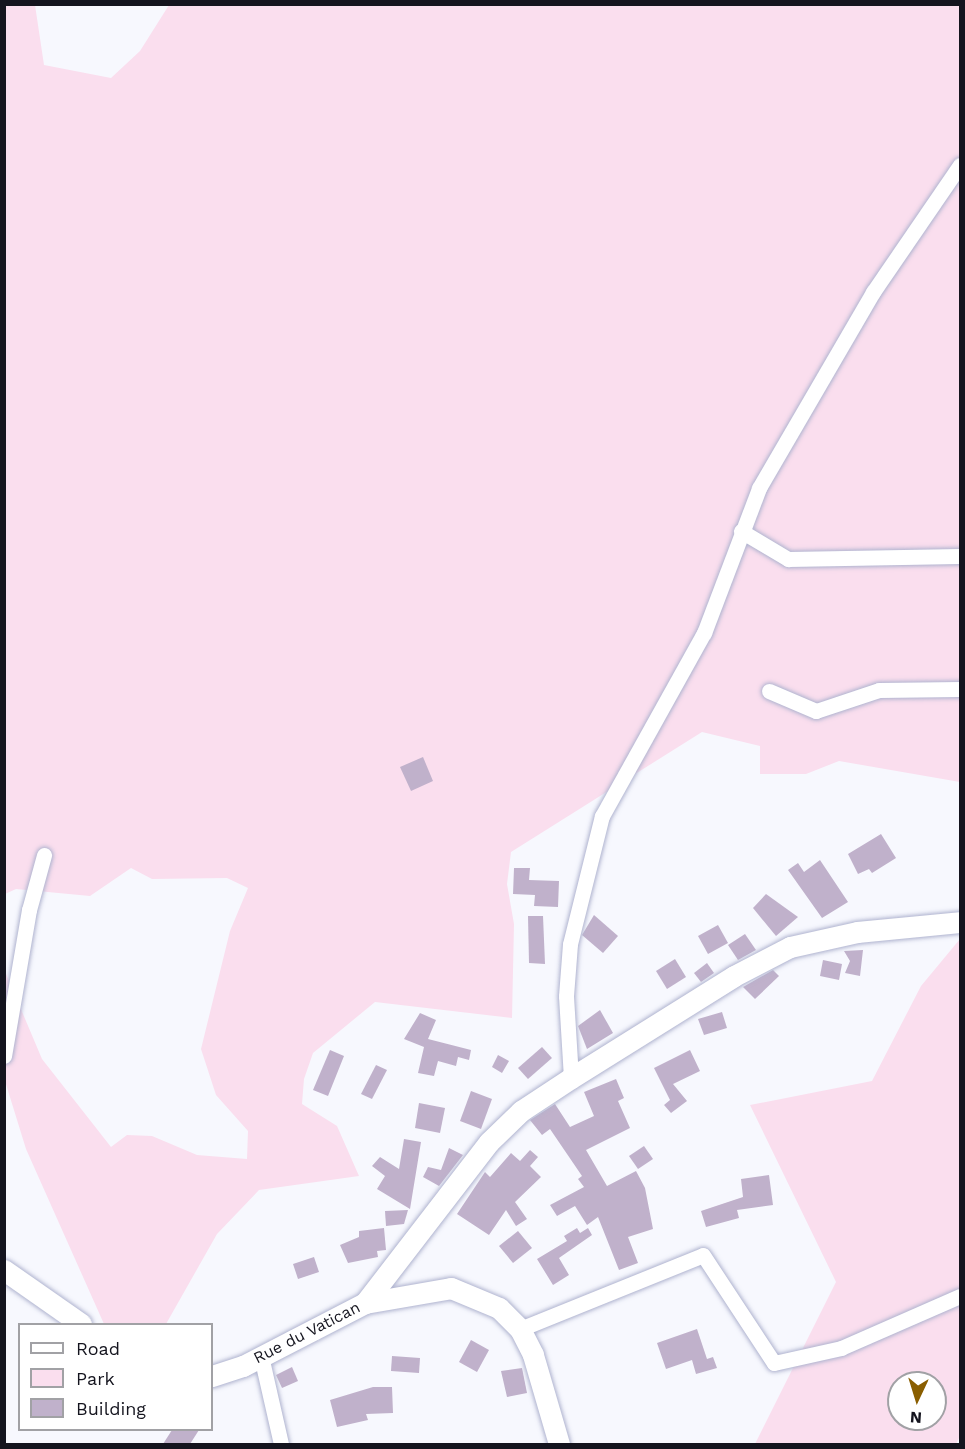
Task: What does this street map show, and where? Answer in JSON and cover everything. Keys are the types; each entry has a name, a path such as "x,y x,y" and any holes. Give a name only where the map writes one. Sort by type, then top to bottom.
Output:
{"street":[{"path":"571,1078 566,996 570,944 596,835 615,787 704,633 759,488 856,321 960,165"},
{"path":"741,531 788,559 960,556"},
{"path":"769,691 816,711 879,690 960,689"},
{"path":"4,1056 29,910 44,855"},
{"path":"365,1303 437,1215 489,1142 521,1111 571,1078 734,976 790,947 857,932 960,922"},
{"path":"520,1329 703,1255 774,1363 841,1348 960,1296"},
{"path":"4,1270 80,1323"},
{"name":"Rue du Vatican","path":"213,1376 261,1356 365,1303 451,1288 499,1308 520,1329 533,1355 559,1444"},
{"path":"261,1356 281,1444"}],"green space":[{"path":"5,5 35,5 44,65 111,78 140,51 169,5 960,5 960,782 839,761 806,774 760,774 760,746 702,732 511,852 507,884 514,924 512,1018 375,1002 313,1053 304,1079 302,1104 337,1126 359,1176 259,1190 217,1234 167,1323 104,1323 26,1149 5,1081 4,969 42,1059 111,1147 127,1135 152,1136 197,1155 247,1159 248,1131 216,1095 201,1049 230,931 248,888 227,878 152,879 131,868 90,896 16,889 5,894"},
{"path":"960,939 960,1436 956,1444 755,1444 836,1282 750,1105 872,1081 921,986"}],"building":[{"path":"423,757 433,781 411,791 400,767"},
{"path":"881,834 896,858 872,873 869,869 858,874 848,854"},
{"path":"820,860 848,902 822,918 788,870 798,863 804,872"},
{"path":"514,868 530,868 529,880 559,881 558,907 534,906 535,895 513,894"},
{"path":"766,894 798,917 776,936 753,908"},
{"path":"594,915 618,936 603,953 582,935"},
{"path":"528,916 543,916 545,964 529,963"},
{"path":"718,925 728,943 708,954 698,936"},
{"path":"745,934 756,950 738,960 728,945"},
{"path":"863,950 860,976 845,973 850,961 844,951"},
{"path":"675,959 686,977 667,989 656,971"},
{"path":"823,960 842,964 839,980 820,976"},
{"path":"707,963 714,973 701,982 694,973"},
{"path":"773,970 779,976 755,999 743,987"},
{"path":"600,1010 613,1033 587,1049 578,1026"},
{"path":"722,1012 727,1028 704,1035 698,1019"},
{"path":"420,1013 436,1020 428,1039 471,1050 469,1060 458,1057 456,1066 438,1061 434,1076 418,1073 424,1047 404,1039"},
{"path":"542,1047 552,1058 528,1079 518,1068"},
{"path":"330,1050 344,1056 328,1096 313,1090"},
{"path":"690,1050 700,1071 673,1084 687,1101 671,1113 664,1105 670,1100 654,1068"},
{"path":"498,1055 509,1061 502,1073 492,1067"},
{"path":"376,1065 387,1070 372,1099 361,1094"},
{"path":"616,1079 624,1098 618,1101 630,1128 586,1150 607,1186 636,1171 645,1188 653,1229 628,1237 638,1263 619,1270 598,1217 587,1225 575,1206 557,1216 550,1205 584,1187 578,1179 582,1176 550,1129 542,1135 530,1120 555,1104 570,1127 594,1116 584,1092"},
{"path":"471,1091 492,1099 481,1129 460,1121"},
{"path":"419,1103 445,1108 440,1133 415,1128"},
{"path":"404,1139 421,1142 410,1209 377,1189 385,1176 372,1166 380,1157 399,1169"},
{"path":"644,1146 653,1159 638,1169 629,1156"},
{"path":"449,1148 463,1155 439,1186 423,1177 428,1167 441,1170"},
{"path":"530,1150 538,1157 530,1166 541,1177 515,1202 527,1219 516,1226 506,1210 489,1235 457,1214 485,1172 490,1177 511,1153 520,1161"},
{"path":"769,1175 773,1205 737,1210 739,1218 706,1227 701,1211 743,1197 741,1179"},
{"path":"408,1210 404,1224 386,1226 385,1211"},
{"path":"384,1228 386,1250 377,1251 378,1257 348,1263 340,1245 359,1237 359,1231"},
{"path":"577,1228 580,1233 588,1228 592,1235 559,1258 569,1275 553,1285 537,1259 567,1241 564,1236"},
{"path":"518,1231 532,1248 513,1263 499,1246"},
{"path":"314,1257 319,1272 298,1279 293,1264"},
{"path":"697,1329 707,1359 713,1357 717,1368 696,1374 692,1360 666,1369 657,1343"},
{"path":"471,1340 489,1350 477,1372 459,1362"},
{"path":"392,1356 420,1358 419,1373 391,1371"},
{"path":"292,1367 298,1381 282,1388 276,1375"},
{"path":"522,1368 527,1393 507,1397 501,1371"},
{"path":"373,1387 392,1387 393,1413 366,1414 368,1420 337,1427 330,1400"},
{"path":"171,1431 198,1431 190,1444 163,1444"}]}
